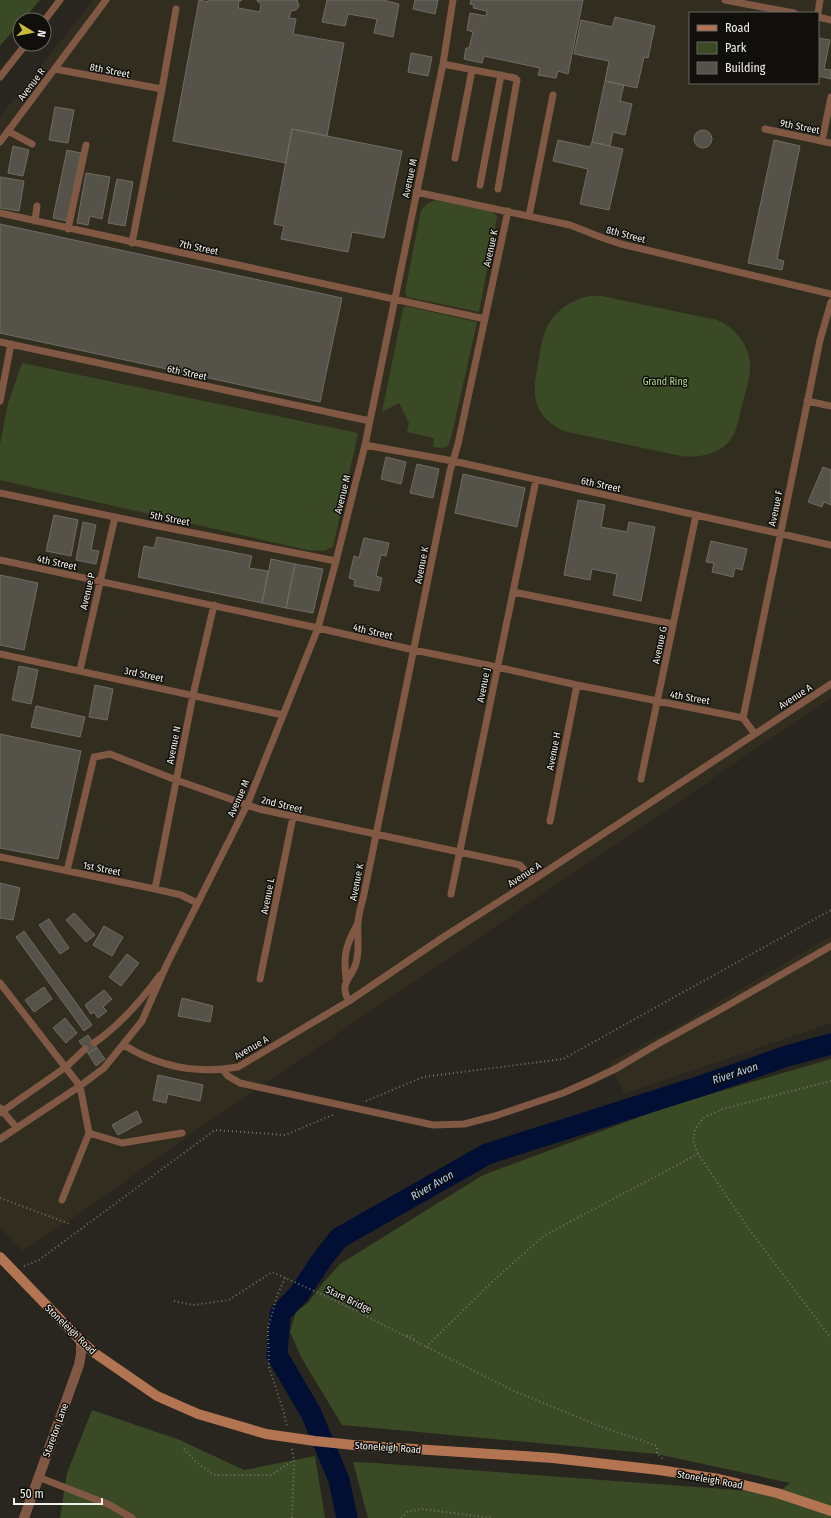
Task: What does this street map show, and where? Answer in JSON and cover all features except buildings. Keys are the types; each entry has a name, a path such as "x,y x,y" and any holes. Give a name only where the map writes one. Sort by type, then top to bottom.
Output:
{"main road":[{"name":"Stoneleigh Road","path":"0,1257 81,1341 96,1354 157,1396 198,1414 266,1434 315,1441 553,1458 659,1470 719,1479 777,1492 831,1511"}],"street":[{"name":"Stareton Lane","path":"24,1518 79,1365 81,1341"}],"lane":[{"path":"51,12 60,0"},
{"name":"Avenue R","path":"0,142 106,0"},
{"name":"Avenue M","path":"166,966 247,805 318,628 365,445 443,64 452,0"},
{"path":"730,0 789,12"},
{"path":"818,12 820,0"},
{"path":"132,243 176,9"},
{"path":"819,17 831,20"},
{"path":"0,77 20,52"},
{"path":"443,64 515,78 518,82 498,189"},
{"name":"8th Street","path":"55,69 162,89"},
{"path":"455,158 472,70"},
{"path":"480,185 501,75"},
{"path":"529,216 553,95"},
{"path":"822,141 831,97"},
{"name":"9th Street","path":"765,129 831,143"},
{"path":"8,131 32,144"},
{"path":"68,229 86,145"},
{"name":"8th Street","path":"416,192 570,225 621,244 831,294"},
{"path":"35,221 38,206"},
{"name":"Avenue K","path":"346,979 356,964 359,945 358,923 453,462 508,211"},
{"name":"7th Street","path":"0,213 485,319"},
{"name":"Avenue F","path":"743,718 820,340 831,302"},
{"name":"6th Street","path":"0,342 370,421"},
{"path":"0,401 11,344"},
{"path":"807,402 831,406"},
{"name":"6th Street","path":"365,445 453,462 831,545"},
{"name":"Avenue J","path":"451,894 536,480"},
{"name":"5th Street","path":"0,493 336,561"},
{"name":"Avenue G","path":"641,779 696,515"},
{"name":"Avenue P","path":"80,670 115,517"},
{"name":"4th Street","path":"0,560 214,605 577,685 743,718"},
{"path":"513,592 673,624"},
{"name":"Avenue N","path":"156,889 193,695 214,605"},
{"name":"3rd Street","path":"0,654 80,670 283,715"},
{"name":"Avenue A","path":"124,1045 157,1062 202,1070 223,1070 238,1067 349,1001 442,938 831,684"},
{"name":"Avenue H","path":"550,821 577,685"},
{"path":"743,718 755,734"},
{"name":"2nd Street","path":"67,871 94,757 110,754 176,780 247,805 293,817 376,835 520,864 533,880"},
{"name":"Avenue L","path":"260,979 293,817"},
{"name":"1st Street","path":"0,857 182,895 198,904"},
{"name":"Avenue K","path":"349,1001 345,995 346,979 344,962 348,942 358,923"},
{"path":"223,1070 228,1076 240,1083 433,1125 464,1124 495,1116 563,1093 617,1068 656,1044 725,1007 831,946"},
{"path":"94,1043 110,1032 146,994 166,966"},
{"path":"0,1139 80,1086 104,1068 142,1021 166,966"},
{"path":"0,983 80,1086 89,1133 62,1200"},
{"path":"16,1127 1,1110 66,1067 85,1050"},
{"path":"89,1133 122,1143 182,1133"},
{"path":"38,1478 104,1503 132,1518"}],"path":[{"path":"12,1270 39,1260 215,1130 285,1135 423,1077 563,1059 831,910"},
{"path":"831,1081 731,1107 704,1118 694,1129 693,1141 698,1154 749,1229 831,1338"},
{"path":"426,1347 495,1279 545,1235 698,1154"},
{"path":"0,1198 70,1224"},
{"name":"Stare Bridge","path":"174,1301 193,1305 229,1300 272,1272 406,1336 514,1391 657,1446 657,1454 669,1462"},
{"path":"285,1278 277,1296 268,1328 268,1344 269,1367 284,1413 288,1433"},
{"path":"291,1446 294,1460 292,1518"},
{"path":"184,1449 196,1462 214,1475 271,1476 294,1460"},
{"path":"401,1518 407,1512 422,1509 492,1518"}],"shaded area":[{"path":"93,0 831,0 831,698 205,1124 72,1219 22,1251 0,1228 0,117"},
{"path":"831,936 831,1023 624,1094 609,1062 681,1024"}],"green space":[{"path":"0,0 40,0 30,12 12,12 12,32 0,46"},
{"path":"436,200 493,211 497,217 479,312 407,297 405,292 421,210 428,203"},
{"name":"Grand Ring","path":"591,296 602,296 717,320 734,331 743,342 749,356 750,373 737,426 732,437 727,443 714,452 706,455 689,457 681,456 563,431 544,417 536,401 535,382 541,347 547,327 556,314 568,304"},
{"path":"405,306 477,322 452,434 448,446 443,448 433,447 434,438 407,432 409,423 399,403 382,412 403,309"},
{"path":"22,363 358,433 333,547 324,551 307,550 0,480 0,444 8,403"},
{"path":"831,1059 831,1518 368,1518 353,1462 777,1493 790,1483 657,1454 342,1425 302,1359 290,1332 296,1311 307,1304 340,1264 483,1175 669,1106"},
{"path":"92,1410 180,1440 244,1470 315,1456 325,1518 60,1518 67,1473"}],"waterway":[{"name":"River Avon","path":"347,1518 339,1480 311,1413 277,1355 280,1314 299,1294 323,1258 339,1238 487,1154 704,1085 787,1056 831,1044"}]}
